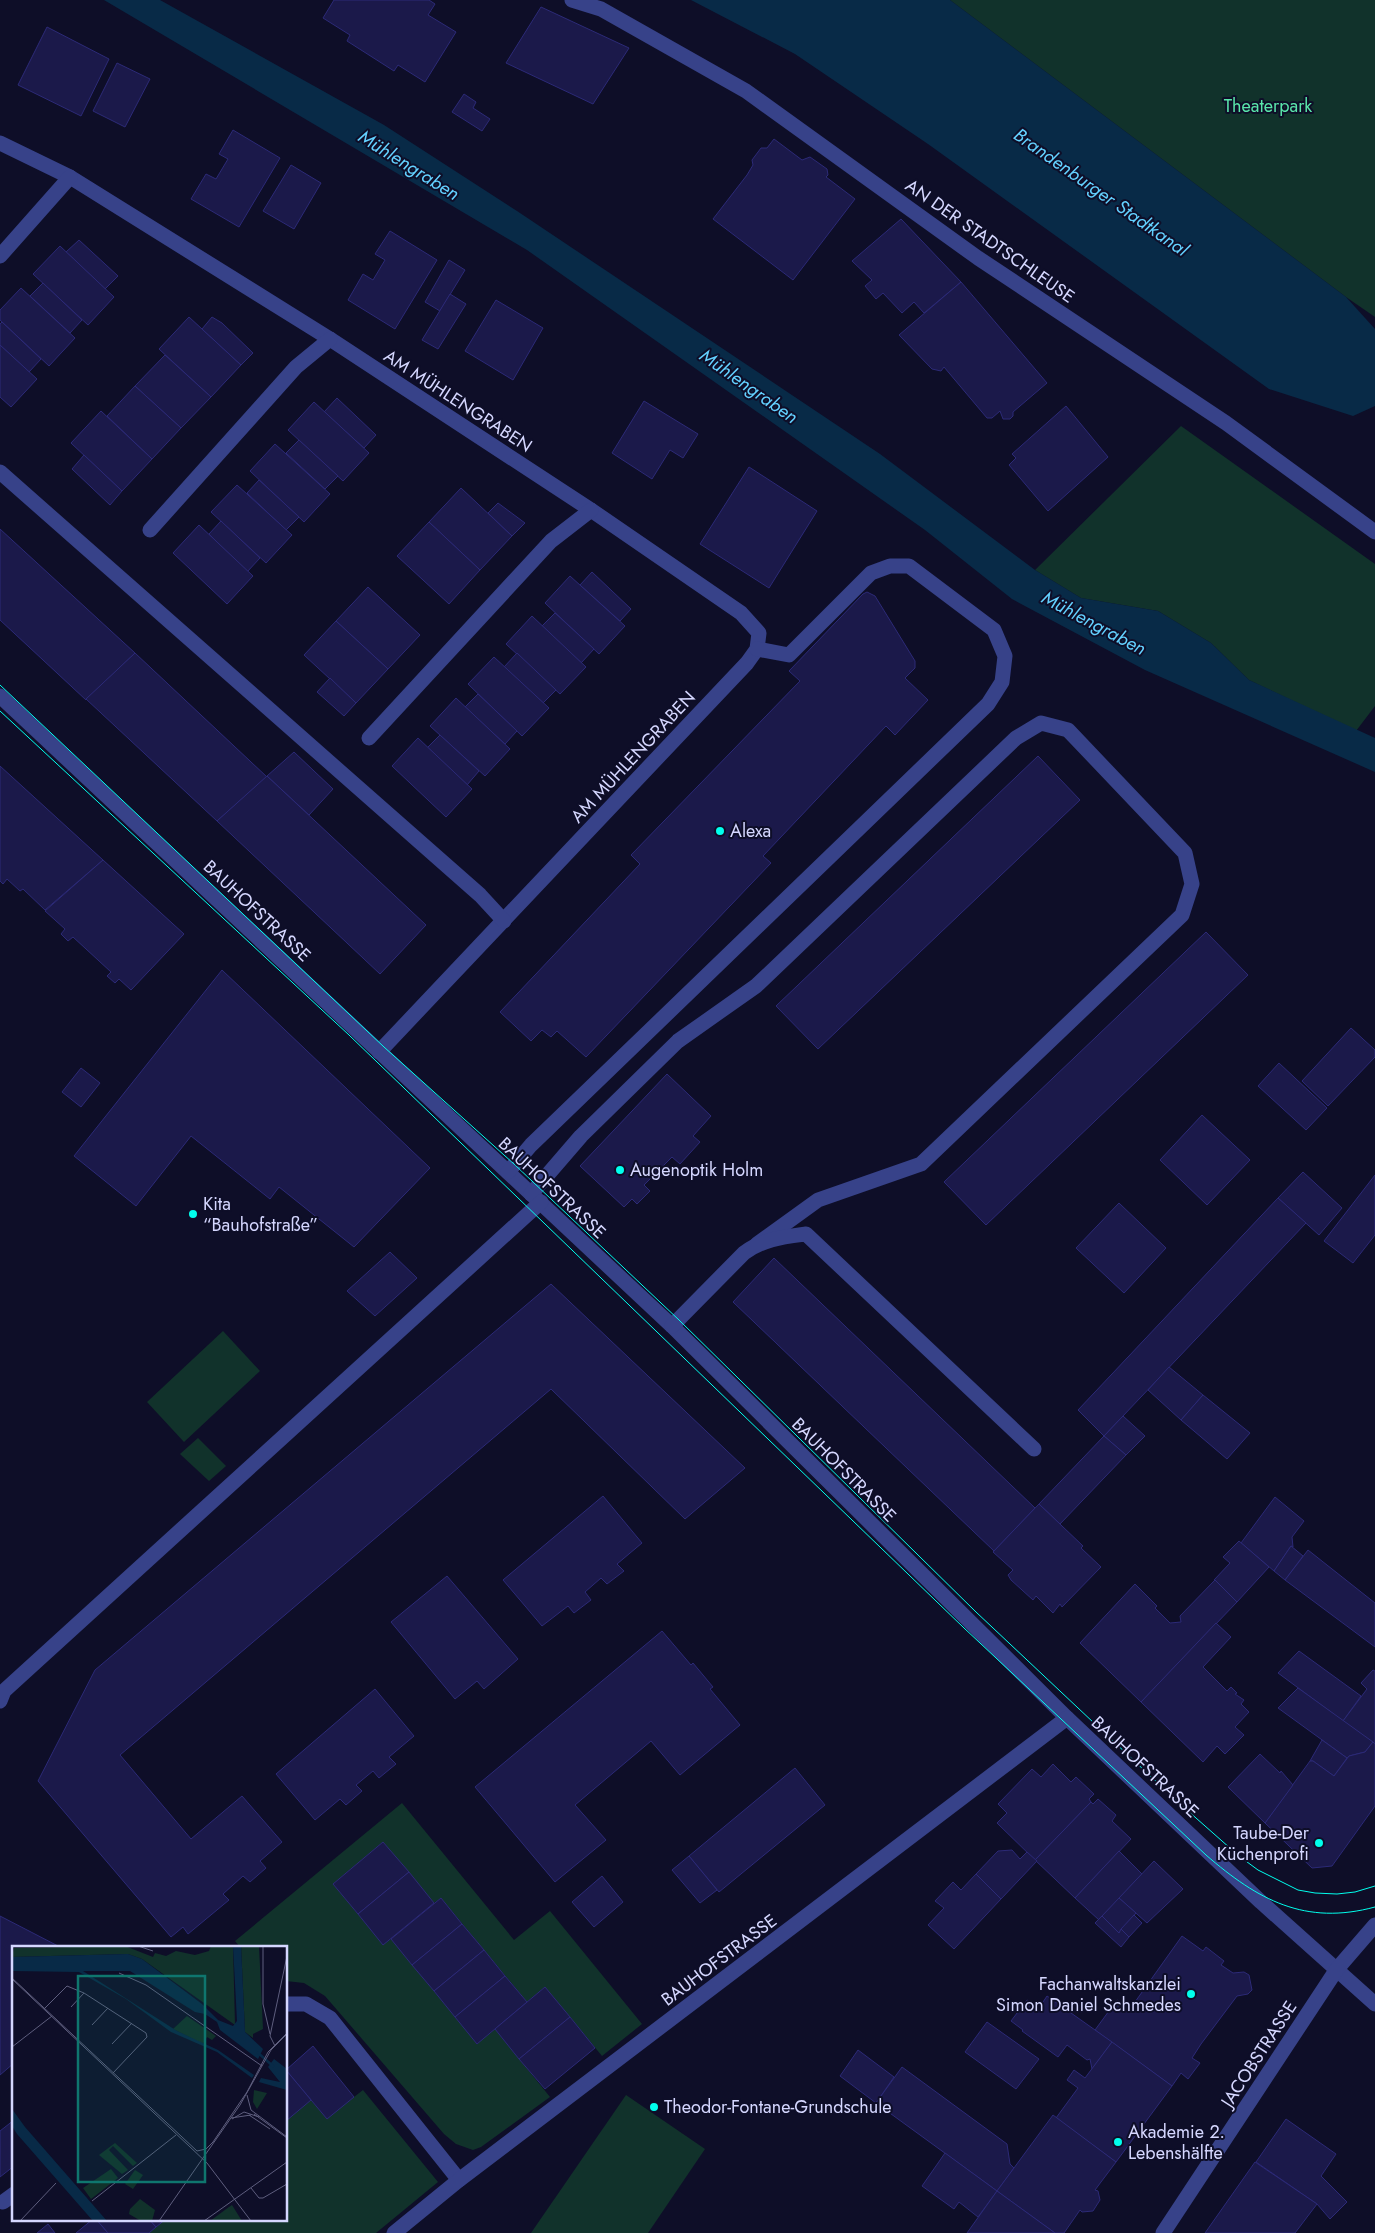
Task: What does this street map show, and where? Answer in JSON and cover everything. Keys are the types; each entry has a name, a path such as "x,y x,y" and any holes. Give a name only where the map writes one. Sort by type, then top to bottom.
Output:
{"street":[{"name":"AN DER STADTSCHLEUSE","path":"572,0 601,9 746,91 978,258 1226,423 1375,532"},
{"name":"AM MÜHLENGRABEN","path":"0,143 70,177 330,339 591,510 741,613 759,633 757,649 747,663 379,1052"},
{"path":"0,256 70,177"},
{"path":"150,530 296,367 330,339"},
{"path":"0,472 480,895 504,921"},
{"path":"369,738 551,541 591,510"},
{"path":"508,1172 531,1145 988,704 1002,682 1005,656 994,630 909,566 890,566 871,573 789,655 757,649"},
{"name":"BAUHOFSTRASSE","path":"0,696 672,1326 1067,1718 1261,1902 1375,2004"},
{"path":"0,1701 4,1691 536,1198 581,1136 678,1042 756,986 1016,738 1041,723 1068,730 1186,853 1192,884 1182,915 921,1164 818,1200 744,1252 672,1326"},
{"path":"757,1244 780,1237 806,1234 1034,1449"},
{"name":"BAUHOFSTRASSE","path":"394,2233 459,2180 1067,1718"},
{"name":"JACOBSTRASSE","path":"1164,2233 1337,1969 1375,1926"},
{"path":"288,2004 306,2004 330,2018 459,2180"}],"green space":[{"name":"Theaterpark","path":"950,0 1375,0 1375,317 1346,297"},
{"path":"1181,426 1375,564 1375,706 1356,731 1249,680 1211,643 1158,611 1081,598 1035,570"},
{"path":"223,1331 260,1371 184,1442 147,1402"},
{"path":"198,1438 226,1466 209,1481 180,1454"},
{"path":"402,1803 514,1940 550,1911 642,2024 602,2056 545,1987 527,2002 441,1898 434,1903 383,1842 333,1884 383,1944 391,1939 477,2043 495,2029 550,2097 481,2147 473,2150 456,2144 444,2134 325,1996 304,1983 288,1981 288,1946 239,1946 235,1941"},
{"path":"363,2090 438,2182 376,2233 149,2233 165,2220 288,2220 288,2118 311,2100 327,2118"},
{"path":"626,2095 705,2149 648,2233 531,2233"}],"water":[{"name":"Mühlengraben","path":"104,0 160,0 384,125 517,211 880,454 1035,570 1081,598 1158,611 1211,643 1249,680 1375,738 1375,772 1145,670 1012,599 925,530 527,250"},
{"name":"Brandenburger Stadtkanal","path":"691,0 950,0 1346,297 1375,329 1375,406 1353,416 1269,389 928,144 795,54"}],"building":[{"path":"334,0 429,0 435,4 428,15 456,32 425,82 398,65 394,71 347,41 350,35 323,18"},
{"path":"541,7 629,48 593,104 506,63"},
{"path":"47,27 109,59 81,116 18,85"},
{"path":"117,63 150,79 125,127 93,111"},
{"path":"464,94 476,102 473,108 490,119 482,131 452,112"},
{"path":"233,130 280,158 239,227 191,199 206,174 216,179 228,159 219,154"},
{"path":"774,139 802,160 810,157 827,169 828,175 826,177 855,199 793,280 713,219 747,175 753,165 752,160 761,148 767,148"},
{"path":"291,165 321,183 294,229 263,211"},
{"path":"901,219 961,282 924,313 914,302 902,313 883,293 876,299 865,286 872,280 852,261"},
{"path":"390,231 437,260 395,329 348,300 363,274 373,280 385,260 375,254"},
{"path":"79,240 118,276 105,289 66,252"},
{"path":"60,246 114,297 88,325 33,274"},
{"path":"449,260 465,270 440,311 425,302"},
{"path":"961,282 1047,383 1013,412 1013,416 1010,419 1003,419 1000,411 992,418 987,418 944,367 941,371 932,369 899,335"},
{"path":"43,283 82,320 70,333 30,296"},
{"path":"21,288 75,338 49,366 0,320 0,310"},
{"path":"450,294 466,304 438,349 422,340"},
{"path":"496,300 543,328 513,380 465,351"},
{"path":"189,317 241,365 211,397 159,349"},
{"path":"212,317 222,323 253,353 241,365 202,329"},
{"path":"2,322 41,359 29,372 0,345 0,324"},
{"path":"0,345 37,379 11,407 0,397"},
{"path":"165,355 211,397 181,428 135,386"},
{"path":"135,386 181,428 152,459 107,416"},
{"path":"337,398 376,435 364,448 324,412"},
{"path":"644,401 698,434 683,458 670,450 652,479 612,453"},
{"path":"314,402 369,453 343,481 288,430"},
{"path":"1066,406 1108,457 1048,511 1009,465 1016,458 1012,454"},
{"path":"101,411 152,459 122,491 71,443"},
{"path":"299,440 338,476 325,489 286,453"},
{"path":"275,444 330,494 304,522 250,471"},
{"path":"84,455 122,491 110,505 72,469"},
{"path":"749,467 817,511 769,588 700,544"},
{"path":"259,480 299,517 286,530 247,493"},
{"path":"237,485 292,535 266,563 211,512"},
{"path":"461,488 512,536 480,570 429,522"},
{"path":"498,503 525,523 512,536 488,513"},
{"path":"221,521 260,558 247,572 209,534"},
{"path":"429,522 480,570 449,604 397,556"},
{"path":"199,525 253,576 227,604 173,553"},
{"path":"0,529 135,653 86,700 0,620"},
{"path":"592,572 631,609 620,621 580,585"},
{"path":"570,576 625,626 599,654 545,603"},
{"path":"368,587 420,635 388,669 336,621"},
{"name":"Alexa","path":"867,592 875,596 915,661 915,668 905,678 928,700 895,735 886,726 763,856 771,863 586,1057 557,1031 551,1037 542,1030 531,1041 500,1012 640,864 631,855 800,681 789,671"},
{"path":"555,613 594,649 581,663 542,626"},
{"path":"532,616 586,667 560,694 506,644"},
{"path":"336,621 388,669 356,703 304,655"},
{"path":"135,653 267,777 217,821 86,699"},
{"path":"517,653 556,690 543,703 504,667"},
{"path":"494,657 549,708 522,736 468,684"},
{"path":"330,678 356,703 344,716 317,692"},
{"path":"478,694 517,731 505,744 465,707"},
{"path":"456,698 510,749 485,776 430,726"},
{"path":"440,735 479,771 467,785 427,748"},
{"path":"418,738 472,789 446,817 392,766"},
{"path":"294,752 333,789 309,815 267,776"},
{"path":"1038,756 1080,800 818,1049 776,1006"},
{"path":"0,766 103,860 45,910 23,889 20,891 7,879 3,884 0,881"},
{"path":"267,776 426,925 380,974 217,821"},
{"path":"103,860 184,934 131,990 119,979 115,983 107,976 111,972 73,937 68,941 61,934 65,929 45,911"},
{"path":"1206,932 1248,975 986,1225 944,1182"},
{"path":"222,970 430,1168 354,1247 279,1187 270,1199 191,1136 136,1206 74,1156"},
{"path":"1351,1028 1375,1050 1375,1057 1328,1106 1302,1081"},
{"path":"1279,1063 1327,1108 1306,1130 1258,1086"},
{"path":"81,1068 100,1083 81,1107 62,1092"},
{"path":"667,1074 711,1116 693,1136 700,1142 680,1164 672,1157 644,1185 650,1191 637,1204 632,1199 624,1207 580,1166"},
{"path":"1202,1115 1250,1160 1207,1205 1160,1160"},
{"path":"1303,1172 1342,1208 1319,1235 1278,1198"},
{"path":"1375,1175 1375,1235 1353,1263 1324,1241"},
{"path":"1278,1198 1306,1223 1104,1436 1078,1410"},
{"path":"1119,1203 1166,1248 1124,1293 1076,1248"},
{"path":"390,1252 417,1278 375,1316 347,1291"},
{"path":"774,1258 1035,1508 994,1551 733,1302"},
{"path":"551,1284 745,1468 685,1519 551,1389 120,1755 191,1839 242,1796 282,1842 260,1861 266,1868 250,1882 243,1876 223,1894 229,1900 188,1934 183,1927 171,1937 38,1781 95,1670"},
{"path":"1169,1367 1203,1395 1181,1420 1148,1390"},
{"path":"1203,1395 1250,1433 1227,1459 1181,1420"},
{"path":"1123,1416 1145,1436 1126,1455 1104,1436"},
{"path":"1104,1436 1126,1455 1060,1524 1039,1504"},
{"path":"603,1496 642,1543 617,1564 624,1571 607,1584 601,1578 585,1592 591,1600 574,1613 568,1606 542,1626 503,1580"},
{"path":"1275,1497 1304,1521 1292,1537 1293,1547 1291,1546 1274,1571 1241,1543"},
{"path":"1039,1504 1083,1546 1081,1548 1101,1567 1062,1607 1060,1604 1053,1613 1036,1596 1033,1600 1011,1580 1008,1575 1013,1570 993,1552"},
{"path":"1239,1541 1269,1567 1237,1602 1214,1580 1230,1563 1223,1557"},
{"path":"1291,1546 1303,1556 1285,1580 1274,1571"},
{"path":"1308,1550 1375,1603 1375,1647 1285,1580"},
{"path":"447,1576 518,1659 484,1689 477,1681 455,1699 391,1622"},
{"path":"1215,1580 1237,1602 1141,1702 1080,1643 1135,1584 1157,1606 1155,1608 1170,1623 1181,1622 1180,1616"},
{"path":"1216,1623 1231,1637 1203,1667 1227,1691 1231,1687 1237,1693 1235,1694 1244,1700 1241,1704 1249,1712 1235,1727 1244,1735 1225,1754 1217,1746 1203,1762 1141,1702"},
{"path":"662,1631 713,1687 710,1689 740,1725 680,1775 651,1741 575,1805 606,1840 555,1882 475,1787"},
{"path":"1299,1651 1361,1696 1343,1721 1278,1673"},
{"path":"1373,1670 1375,1671 1375,1744 1343,1721 1367,1689 1361,1683"},
{"path":"1298,1688 1373,1742 1365,1752 1347,1758 1278,1708"},
{"path":"375,1689 414,1736 389,1757 396,1764 379,1778 373,1771 356,1785 362,1791 346,1805 340,1799 315,1820 276,1774"},
{"path":"1322,1740 1347,1758 1334,1776 1313,1761 1310,1761"},
{"path":"1373,1742 1375,1744 1375,1806 1332,1866 1312,1868 1265,1823 1310,1761 1313,1761 1334,1776 1349,1756 1365,1752"},
{"path":"1260,1754 1280,1773 1281,1771 1293,1785 1265,1823 1228,1787"},
{"path":"1053,1764 1071,1782 1076,1777 1094,1794 1089,1799 1091,1802 1035,1860 997,1823 1007,1813 998,1804 1032,1769 1041,1777"},
{"path":"795,1768 825,1805 719,1892 689,1856"},
{"path":"1098,1799 1116,1815 1112,1821 1131,1839 1075,1898 1035,1860 1091,1802 1093,1804"},
{"path":"383,1842 409,1872 358,1914 333,1884"},
{"path":"1012,1850 1020,1859 1027,1852 1037,1861 1001,1899 976,1874 998,1851"},
{"path":"1119,1851 1142,1874 1099,1920 1075,1898"},
{"path":"689,1856 717,1890 700,1903 672,1870"},
{"path":"1154,1861 1183,1889 1147,1923 1119,1898"},
{"path":"409,1872 434,1903 383,1945 358,1914"},
{"path":"976,1874 1001,1899 954,1949 928,1925 944,1908 935,1901 953,1882 961,1890"},
{"path":"602,1876 623,1902 594,1927 572,1902"},
{"path":"441,1898 462,1924 412,1965 391,1939"},
{"path":"1119,1898 1136,1913 1119,1933 1102,1916"},
{"path":"1134,1915 1142,1923 1129,1937 1121,1929"},
{"path":"0,1916 58,1946 12,1946 12,2065 0,2075"},
{"path":"1102,1916 1119,1933 1121,1929 1129,1937 1121,1947 1095,1923"},
{"path":"462,1924 484,1950 434,1991 412,1965"},
{"path":"1182,1936 1203,1951 1206,1947 1224,1961 1221,1965 1233,1973 1244,1972 1249,1975 1252,1990 1248,1994 1237,1996 1201,2044 1192,2058 1200,2063 1188,2079 1181,2073 1172,2086 1095,2030 1117,2000 1130,2009"},
{"path":"484,1950 505,1976 455,2017 434,1991"},
{"path":"505,1976 527,2002 477,2044 455,2017"},
{"path":"545,1987 570,2017 519,2059 495,2029"},
{"path":"1047,1996 1112,2042 1092,2069 1090,2059 1087,2060 1067,2045 1058,2057 1011,2021 1027,2000 1039,2008"},
{"path":"570,2017 595,2048 545,2089 519,2059"},
{"path":"987,2022 1039,2059 1016,2089 965,2052"},
{"path":"1112,2042 1172,2086 1116,2162 1056,2118 1078,2088 1067,2080 1074,2070 1085,2078"},
{"path":"313,2046 354,2097 327,2119 288,2072 288,2068"},
{"path":"858,2050 894,2077 876,2103 840,2076"},
{"path":"902,2067 1007,2144 1010,2164 1014,2168 997,2191 876,2103"},
{"path":"288,2072 311,2100 288,2119"},
{"path":"1053,2115 1116,2162 1095,2190 1098,2191 1100,2200 1093,2211 1082,2212 1080,2210 1064,2233 1055,2233 997,2191"},
{"path":"1286,2119 1336,2154 1321,2176 1347,2202 1330,2219 1317,2204 1256,2162"},
{"path":"12,2122 12,2168 0,2177 0,2131"},
{"path":"945,2153 997,2191 978,2217 959,2202 954,2209 922,2186"},
{"path":"1255,2162 1317,2204 1295,2233 1205,2233"},
{"path":"997,2191 1055,2233 967,2233"},
{"path":"92,2220 97,2220 108,2233 76,2233"},
{"path":"97,2220 150,2220 156,2227 149,2233 108,2233"},
{"path":"150,2220 165,2220 156,2227"},
{"path":"48,2224 55,2233 37,2233"}],"tram line":[{"path":"0,685 384,1047 514,1164 679,1320 976,1612 1179,1803 1239,1856 1258,1870 1298,1890 1337,1894 1355,1892 1375,1886"},
{"path":"0,711 349,1035 964,1628 1206,1855 1244,1885 1284,1905 1304,1911 1326,1913 1350,1912 1375,1907"}],"place":[{"name":"Alexa","path":"720,831"},
{"name":"Augenoptik Holm","path":"620,1170"},
{"name":"Kita “Bauhofstraße”","path":"193,1214"},
{"name":"Taube-Der Küchenprofi","path":"1319,1843"},
{"name":"Fachanwaltskanzlei Simon Daniel Schmedes","path":"1191,1994"},
{"name":"Theodor-Fontane-Grundschule","path":"654,2107"},
{"name":"Akademie 2. Lebenshälfte","path":"1118,2142"}]}
